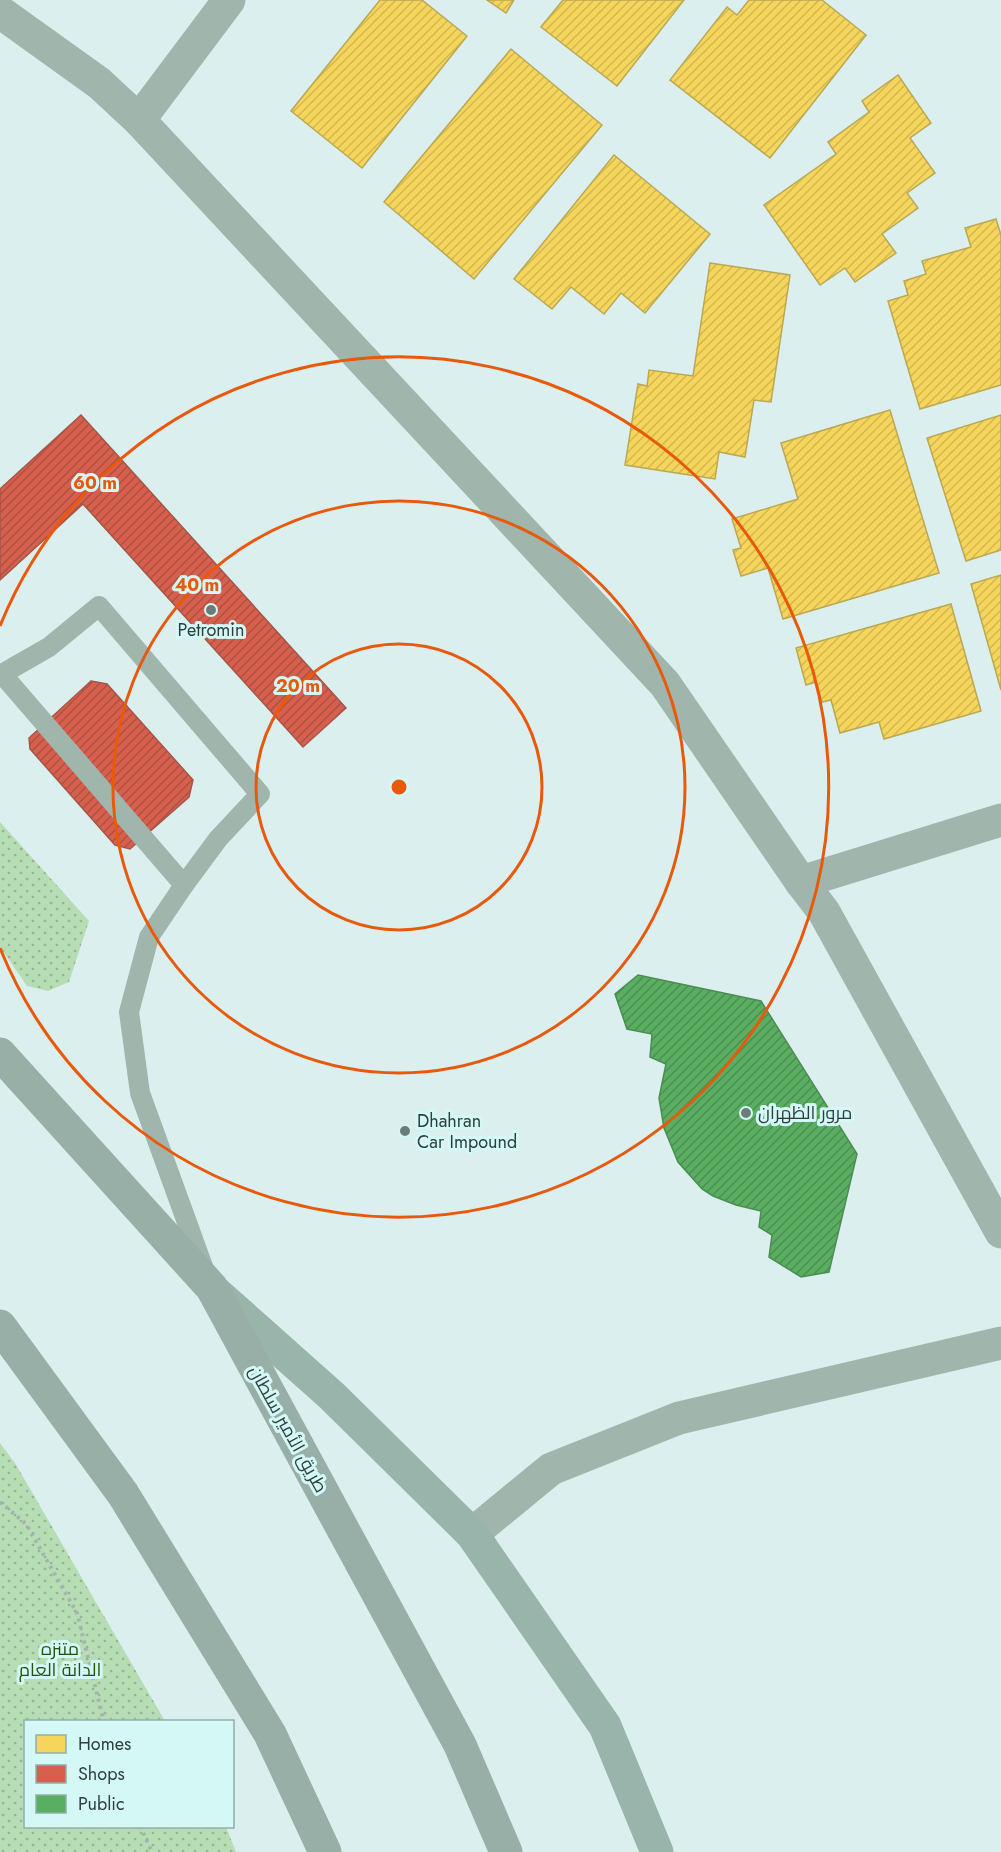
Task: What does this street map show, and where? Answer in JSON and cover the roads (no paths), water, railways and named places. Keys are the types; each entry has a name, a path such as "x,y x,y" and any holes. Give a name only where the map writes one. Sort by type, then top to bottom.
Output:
{"main road":[{"name":"طريق الأمير سلطان","path":"0,1054 212,1288 460,1744 506,1852"},
{"path":"0,1326 123,1494 270,1734 325,1852"}],"street":[{"path":"139,120 229,0"},
{"path":"0,12 99,83 139,120 665,684 824,912 1001,1232"},
{"path":"801,882 1001,820"},
{"path":"212,1288 332,1395 472,1534 605,1726 657,1852"},
{"path":"472,1534 551,1469 679,1418 1001,1343"}],"lane":[{"path":"184,885 1,675 49,646 99,606 260,794 218,839 149,937 129,1012 140,1093 212,1288"}],"place":[{"name":"Petromin","path":"211,610"},
{"name":"مرور الظهران","path":"746,1113"},
{"name":"Dhahran Car Impound","path":"405,1131"}],"park label":[{"name":"متنزه الدانة العام","path":"60,1659"}]}
